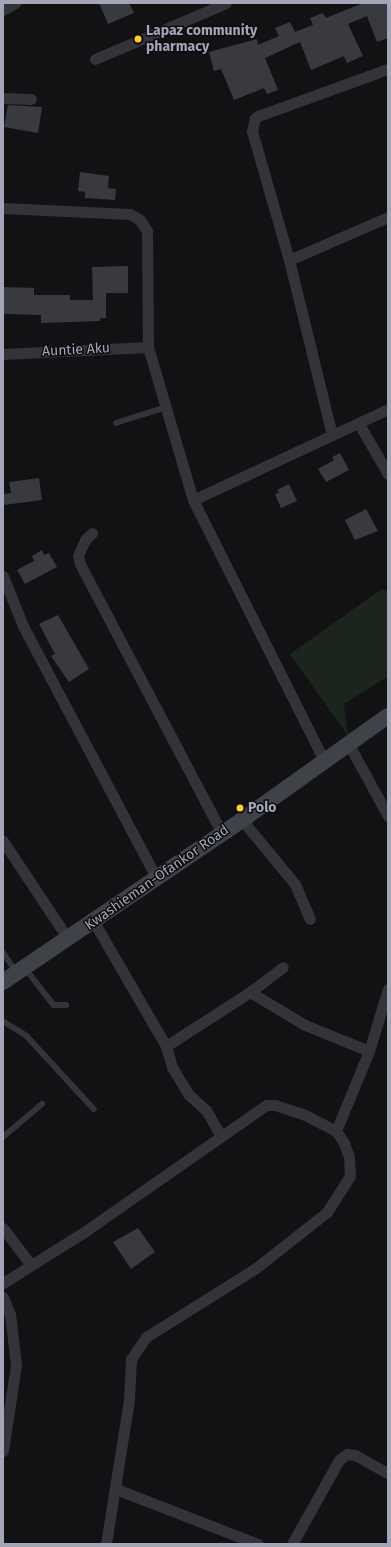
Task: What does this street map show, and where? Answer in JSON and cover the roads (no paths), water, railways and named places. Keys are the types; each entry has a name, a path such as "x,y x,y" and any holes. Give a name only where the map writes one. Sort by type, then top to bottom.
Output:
{"main road":[{"name":"Kwashieman-Ofankor Road","path":"3,982 94,922 156,877 242,820 348,743 388,716"}],"street":[{"path":"3,10 16,3"},
{"path":"94,58 226,3"},
{"path":"332,435 289,260 252,131 255,118 388,68"},
{"path":"3,98 31,99"},
{"path":"3,208 130,214 140,220 146,231 148,347 193,500 324,761"},
{"path":"289,260 388,217"},
{"name":"Auntie Aku","path":"3,354 148,347"},
{"path":"193,500 332,435 359,424 388,409"},
{"path":"359,424 388,474"},
{"path":"92,532 85,540 78,556 80,564 222,833"},
{"path":"3,576 19,619 156,877"},
{"path":"348,743 388,816"},
{"path":"242,820 295,884 310,919"},
{"path":"3,841 68,939"},
{"path":"94,922 166,1046 172,1067 188,1094 206,1110 221,1136"},
{"path":"166,1046 250,992 283,967"},
{"path":"336,1131 369,1051 388,990"},
{"path":"250,992 305,1025 369,1051"},
{"path":"3,1283 94,1225 260,1108 275,1105 304,1114 336,1131 344,1143 349,1158 350,1176 327,1212 256,1268 146,1337 131,1359 129,1400 116,1489 106,1544"},
{"path":"3,1228 31,1265"},
{"path":"3,1297 10,1314 16,1365 3,1451"},
{"path":"292,1544 340,1460 347,1454 355,1455 388,1473"},
{"path":"116,1489 258,1544"}],"lane":[{"path":"116,424 166,407"},
{"path":"3,952 54,1005 66,1005"},
{"path":"3,1021 27,1036 94,1109"},
{"path":"3,1136 42,1104"}],"place":[{"name":"Lapaz community pharmacy","path":"138,39"},
{"name":"Polo","path":"240,808"}]}
